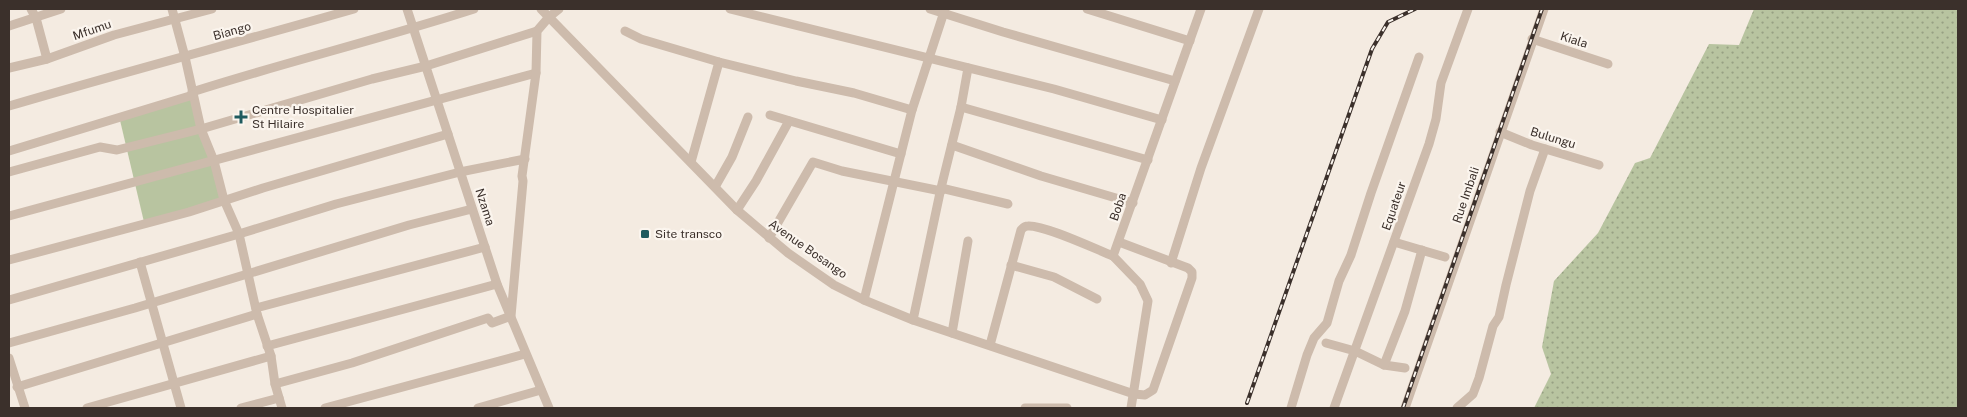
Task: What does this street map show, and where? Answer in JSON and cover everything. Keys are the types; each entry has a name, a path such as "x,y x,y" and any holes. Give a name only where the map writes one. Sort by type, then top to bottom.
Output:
{"street":[{"path":"31,9 36,18 47,59"},
{"path":"9,26 61,9"},
{"path":"172,9 201,129 214,161 224,200 239,234 247,273 271,356 275,384 282,408"},
{"name":"Mfumu","path":"9,68 47,59 114,35 212,9"},
{"name":"Biango","path":"9,106 116,74 185,57 354,9"},
{"name":"Nzama","path":"407,9 497,284 549,408"},
{"path":"9,151 193,94 243,76 414,28 474,9"},
{"name":"Avenue Bosango","path":"541,9 737,210 788,253 834,285 864,300 913,320 1134,394"},
{"path":"9,172 100,147 117,150 201,129 372,79 426,66 537,31 559,9"},
{"path":"730,9 1054,89 1162,120"},
{"path":"930,9 944,11 1003,32 1175,81"},
{"path":"1087,9 1190,41"},
{"path":"1171,263 1201,168 1259,9"},
{"name":"Equateur","path":"1334,408 1429,144 1436,118 1441,83 1468,9"},
{"name":"Rue Imbali","path":"1412,389 1544,9"},
{"name":"Boba","path":"1113,256 1190,41 1197,10"},
{"path":"864,300 912,110 944,11"},
{"path":"626,30 641,39 720,62 854,93 912,110"},
{"path":"275,384 352,363 488,318 492,323 511,316 521,214 522,176 536,73 537,31"},
{"name":"Kiala","path":"1532,39 1608,64"},
{"path":"1292,408 1307,355 1314,338 1327,323 1339,281 1351,255 1371,192 1419,57"},
{"path":"691,162 720,62"},
{"path":"913,320 968,68"},
{"path":"9,216 75,196 214,161 536,73"},
{"path":"961,107 1148,160"},
{"path":"770,115 901,154"},
{"path":"715,187 732,157 748,118"},
{"path":"737,210 756,181 789,121"},
{"name":"Bulungu","path":"1500,132 1545,149 1600,165"},
{"path":"9,260 166,218 448,134"},
{"path":"952,145 1041,176 1133,203"},
{"path":"1458,408 1473,394 1479,378 1489,336 1499,317 1530,191 1545,149"},
{"path":"9,300 336,204 460,172 524,159"},
{"path":"769,238 813,162 842,171 1008,204"},
{"path":"9,343 408,225 472,209"},
{"path":"990,345 1021,230 1028,226 1053,232 1113,256 1140,284 1148,301 1131,408"},
{"path":"952,332 968,241"},
{"path":"1119,242 1188,268 1192,272 1192,278 1153,390 1145,395 1134,394"},
{"path":"1394,242 1445,258"},
{"path":"18,386 162,344 257,311 485,247"},
{"path":"1384,365 1409,298 1422,250"},
{"path":"140,262 181,408"},
{"path":"1011,265 1054,277 1097,299"},
{"path":"267,346 497,284"},
{"path":"1326,343 1355,351 1384,365 1405,368"},
{"path":"325,408 525,354"},
{"path":"87,408 271,356"},
{"path":"9,358 25,408"},
{"path":"1405,408 1412,389"},
{"path":"1410,408 1412,389"},
{"path":"478,408 541,390"},
{"path":"241,408 279,398"},
{"path":"1025,408 1067,408"}],"green space":[{"path":"1754,9 1958,9 1958,408 1534,408 1551,374 1542,347 1554,281 1598,233 1635,163 1650,158 1709,44 1739,45"},
{"path":"196,94 221,199 144,222 119,116"}],"railway":[{"path":"1247,403 1372,49 1388,22 1415,9"},
{"path":"1403,408 1542,9"}],"place":[{"name":"Centre Hospitalier St Hilaire","path":"241,117"},
{"name":"Site transco","path":"645,234"}]}
